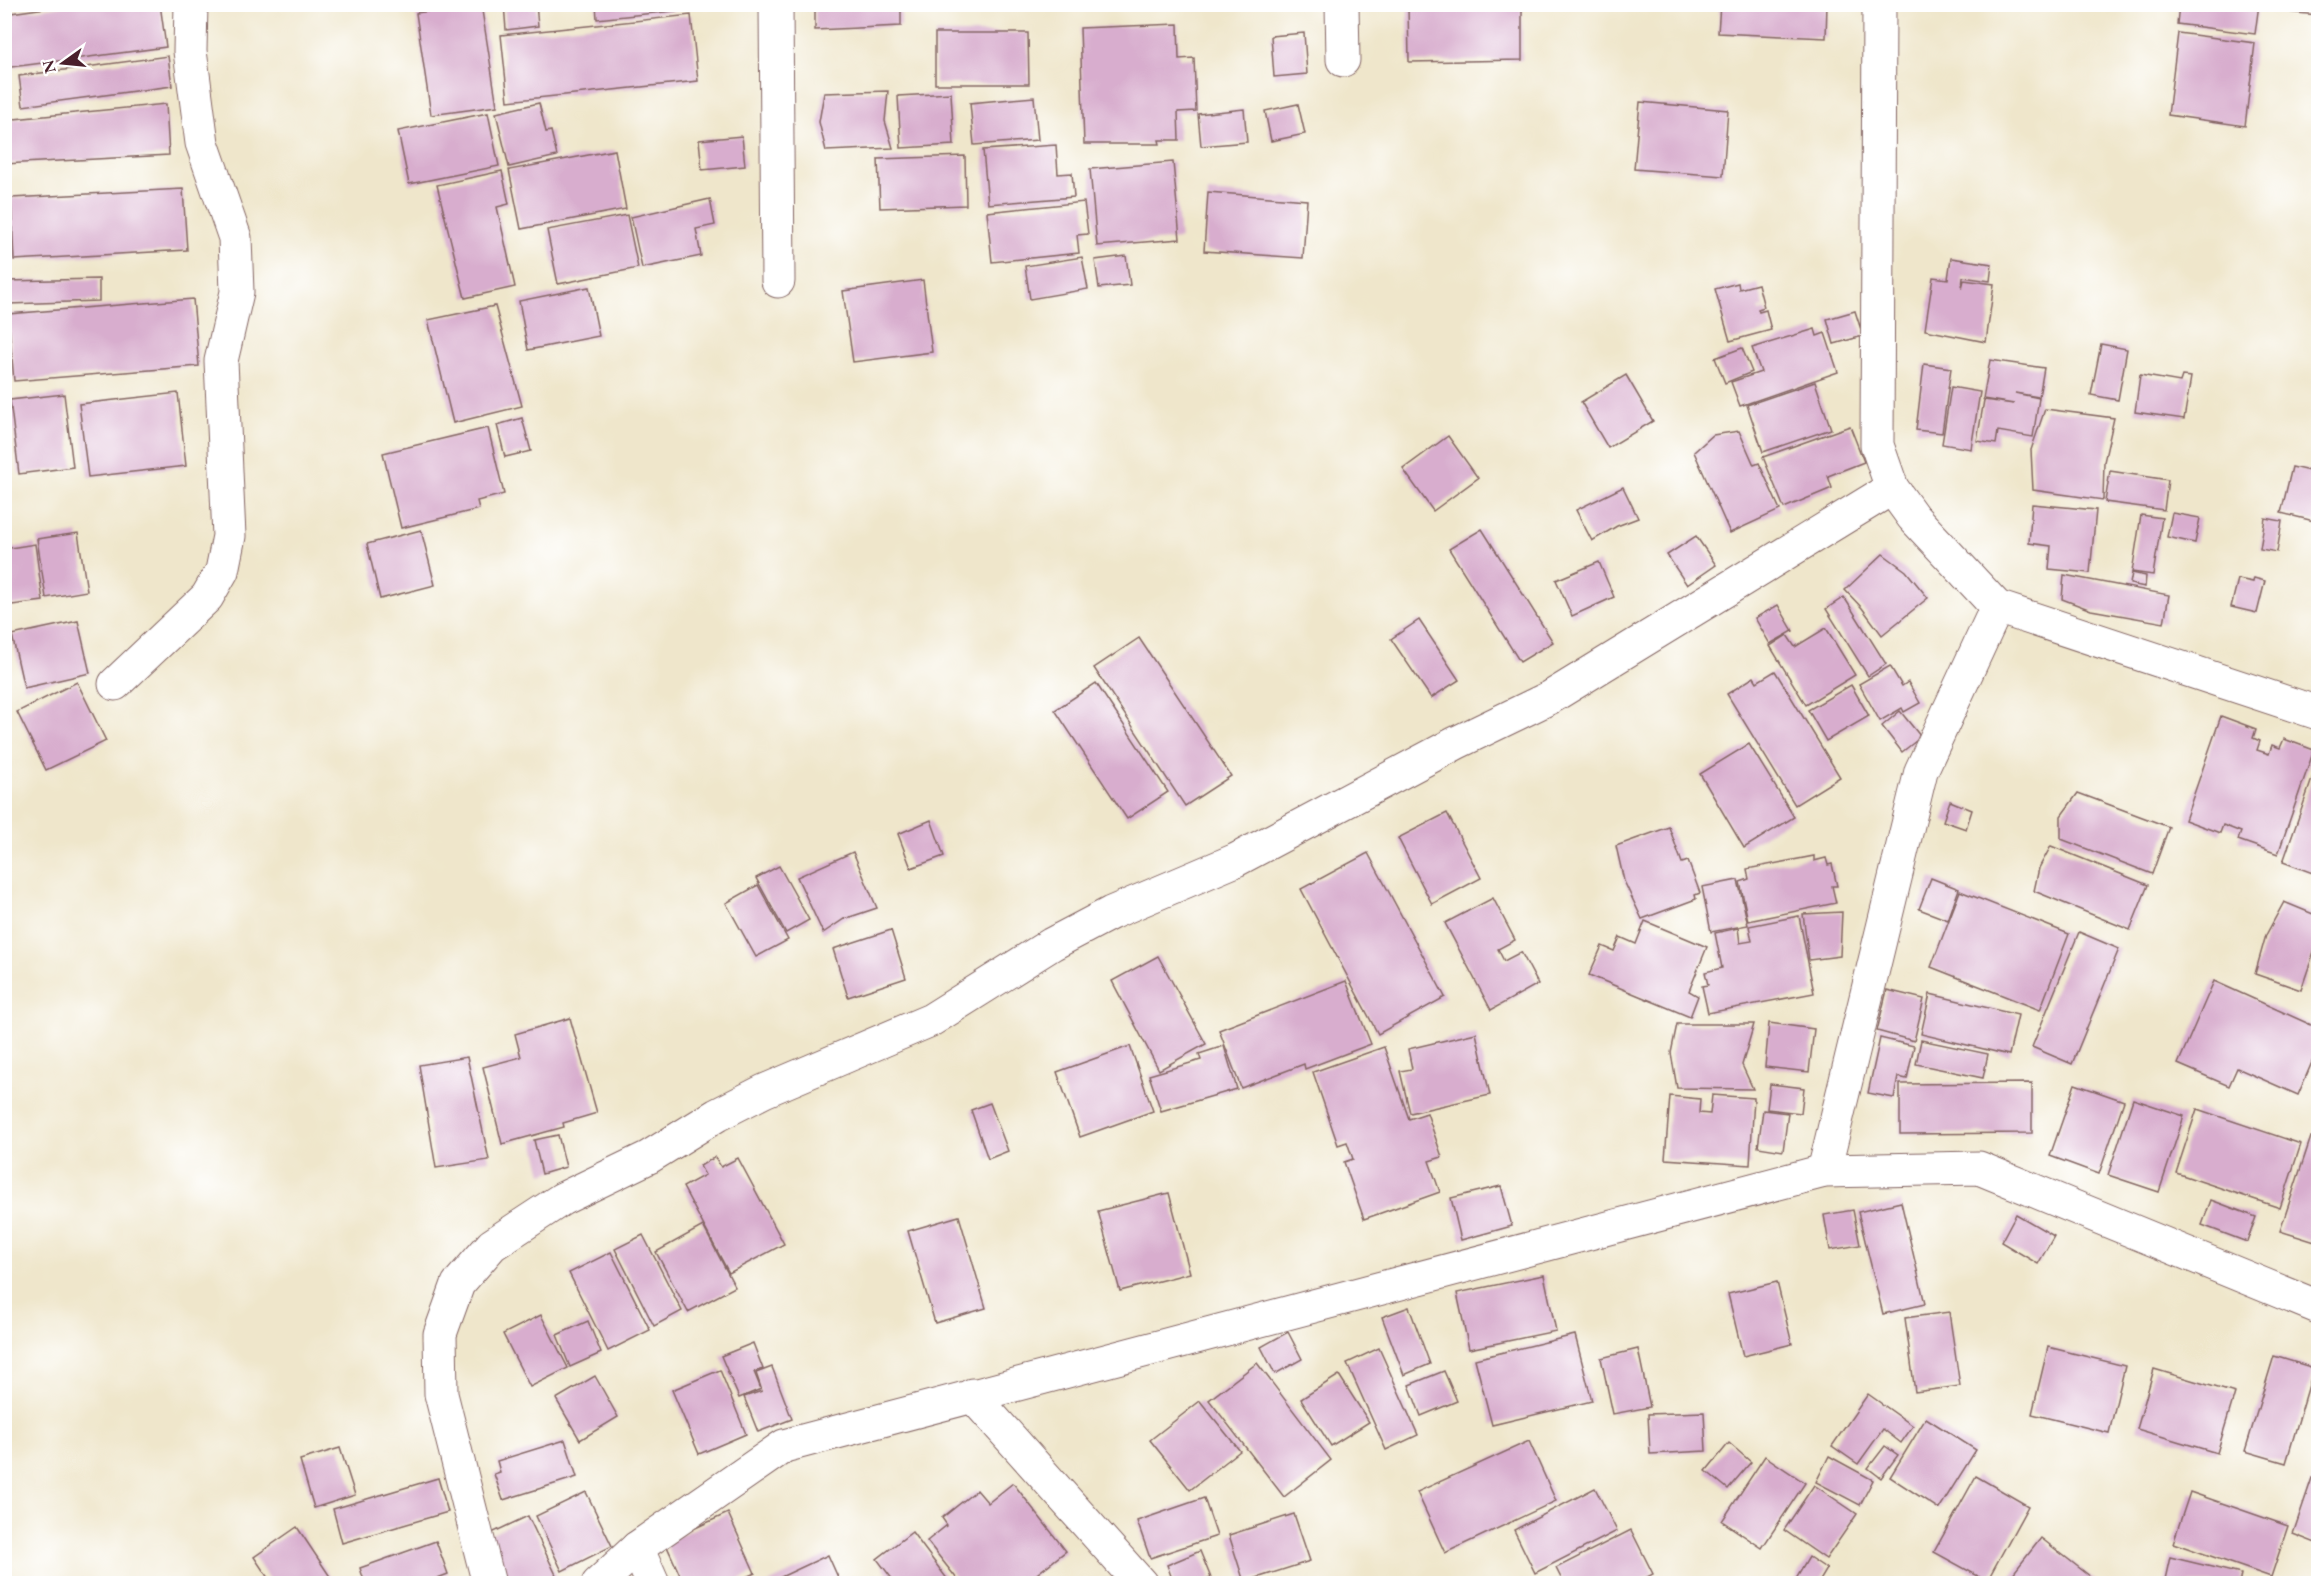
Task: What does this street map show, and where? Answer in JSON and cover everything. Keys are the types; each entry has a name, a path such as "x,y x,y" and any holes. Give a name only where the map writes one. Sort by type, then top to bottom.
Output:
{"street":[{"path":"115,684 207,597 222,571 229,536 221,361 237,292 235,238 202,143 190,51 191,4"},
{"path":"776,4 778,281"},
{"path":"1342,4 1343,60"},
{"path":"1879,4 1877,445 1892,488 1913,517 1997,607 2319,713"},
{"path":"489,1584 441,1394 440,1334 458,1284 492,1245 562,1199 648,1157 717,1115 764,1091 931,1020 1081,928 1236,860 1456,743 1551,697 1892,488"},
{"path":"1824,1170 1921,771 1997,607"},
{"path":"598,1584 637,1548 784,1446 1824,1170 1978,1168 2319,1307"},
{"path":"972,1395 1142,1584"},
{"path":"637,1548 653,1584"}],"building":[{"path":"74,4 160,4 166,47 4,68 4,14"},
{"path":"481,4 497,106 431,115 416,13"},
{"path":"504,4 536,4 538,26 506,30"},
{"path":"596,4 683,4 683,10 597,19"},
{"path":"815,4 901,4 901,26 815,30"},
{"path":"1071,4 1112,4 1112,6 1071,10"},
{"path":"1408,4 1522,4 1522,60 1409,62"},
{"path":"1720,4 1827,4 1826,38 1718,33"},
{"path":"2179,4 2259,4 2255,34 2177,24"},
{"path":"2288,4 2318,4 2318,15 2287,12"},
{"path":"691,15 698,81 508,101 501,35"},
{"path":"1178,24 1179,59 1194,58 1196,111 1178,112 1179,140 1159,140 1160,144 1084,144 1080,28"},
{"path":"935,33 1028,33 1029,84 935,84"},
{"path":"1304,33 1307,74 1274,77 1271,36"},
{"path":"2178,33 2255,43 2245,126 2168,115"},
{"path":"168,56 172,86 23,106 19,76"},
{"path":"888,91 885,121 893,148 826,151 819,122 824,93"},
{"path":"951,93 954,145 901,148 898,96"},
{"path":"1034,97 1038,140 974,145 970,103"},
{"path":"1640,102 1728,110 1723,176 1634,169"},
{"path":"539,103 546,132 551,131 557,156 509,167 496,113"},
{"path":"166,104 169,155 4,164 4,120"},
{"path":"1298,104 1305,134 1271,141 1265,111"},
{"path":"1244,109 1247,142 1201,146 1198,114"},
{"path":"488,113 499,166 409,184 398,131"},
{"path":"742,136 745,166 702,170 699,140"},
{"path":"1056,145 1058,174 1072,173 1074,197 988,204 983,150"},
{"path":"615,150 626,209 521,229 509,170"},
{"path":"965,156 966,205 880,208 878,159"},
{"path":"1173,162 1180,239 1097,246 1090,169"},
{"path":"502,171 509,204 497,207 515,287 465,298 437,185"},
{"path":"183,189 187,250 14,260 11,198"},
{"path":"1208,192 1307,200 1303,258 1204,251"},
{"path":"710,199 715,225 696,229 701,256 642,268 631,217"},
{"path":"1084,202 1088,234 1077,235 1079,253 992,262 987,212"},
{"path":"627,215 638,268 558,284 547,230"},
{"path":"1126,256 1130,285 1099,288 1095,260"},
{"path":"1082,257 1088,289 1030,299 1025,266"},
{"path":"1951,258 1992,264 1990,281 1963,277 1962,288 1964,280 1994,284 1986,342 1925,330 1933,277 1948,279"},
{"path":"99,279 99,301 8,304 7,281"},
{"path":"923,280 932,352 853,362 843,291"},
{"path":"1738,283 1739,289 1758,284 1764,307 1758,309 1759,312 1766,310 1771,330 1730,341 1715,289"},
{"path":"589,287 599,336 528,350 519,301"},
{"path":"193,299 199,366 14,381 8,314"},
{"path":"495,306 522,406 453,423 428,320"},
{"path":"1855,311 1863,336 1834,344 1827,319"},
{"path":"1815,329 1817,336 1825,333 1838,372 1740,406 1731,382 1761,372 1752,348"},
{"path":"2101,344 2127,349 2118,400 2091,395"},
{"path":"1742,348 1752,372 1725,383 1715,358"},
{"path":"1990,360 2044,368 2039,397 2015,393 2039,398 2033,437 1998,431 1996,444 1977,441 1984,400 2014,404 1983,399"},
{"path":"1924,364 1951,368 1942,433 1916,430"},
{"path":"1626,375 1653,421 1608,448 1581,402"},
{"path":"2140,375 2180,382 2182,376 2191,377 2184,419 2135,412"},
{"path":"1815,382 1831,429 1763,452 1747,405"},
{"path":"1951,387 1980,392 1971,449 1942,444"},
{"path":"178,393 186,466 88,477 79,404"},
{"path":"64,394 73,467 19,474 10,400"},
{"path":"2045,409 2114,418 2104,462 2103,500 2033,490 2031,450"},
{"path":"522,418 531,451 505,457 497,425"},
{"path":"1850,426 1864,462 1828,476 1832,488 1784,508 1763,457"},
{"path":"488,428 504,494 477,501 479,509 401,528 383,453"},
{"path":"1739,431 1754,465 1759,463 1780,510 1730,533 1694,452 1713,435"},
{"path":"1448,436 1478,478 1433,511 1403,469"},
{"path":"2292,467 2318,473 2318,522 2281,513"},
{"path":"2110,471 2168,480 2164,510 2105,502"},
{"path":"1623,487 1638,518 1617,526 1592,541 1576,510"},
{"path":"2032,504 2096,510 2090,573 2049,569 2051,546 2029,543"},
{"path":"2172,513 2200,518 2195,543 2167,537"},
{"path":"2141,515 2162,518 2153,575 2132,572"},
{"path":"2265,518 2282,521 2277,552 2260,549"},
{"path":"1482,529 1553,642 1520,662 1449,549"},
{"path":"421,530 435,585 380,599 367,544"},
{"path":"78,533 87,591 46,598 37,539"},
{"path":"1696,536 1716,565 1687,585 1667,555"},
{"path":"35,544 43,601 4,606 4,549"},
{"path":"1883,554 1906,571 1928,598 1882,635 1845,590"},
{"path":"1599,562 1614,597 1572,616 1556,580"},
{"path":"2132,573 2146,576 2145,587 2130,584"},
{"path":"2064,575 2169,595 2164,623 2091,610 2062,599"},
{"path":"2254,578 2265,581 2257,613 2231,607 2238,579 2253,582"},
{"path":"1844,597 1886,664 1868,676 1826,609"},
{"path":"1778,605 1793,631 1770,644 1755,618"},
{"path":"1419,620 1459,680 1431,698 1391,639"},
{"path":"78,621 90,673 24,688 12,635"},
{"path":"1826,628 1855,675 1806,705 1770,646 1787,635 1795,647"},
{"path":"1139,638 1231,776 1185,806 1094,668"},
{"path":"1890,666 1902,686 1908,682 1920,703 1904,712 1902,708 1880,721 1859,684"},
{"path":"1775,671 1840,777 1795,805 1727,694 1754,677 1757,682"},
{"path":"77,682 106,741 46,770 17,712"},
{"path":"1096,683 1168,792 1127,819 1055,710"},
{"path":"1851,685 1869,716 1826,741 1808,710"},
{"path":"1900,711 1921,737 1902,752 1882,726"},
{"path":"2221,716 2256,729 2253,738 2260,741 2257,750 2269,754 2272,745 2280,748 2284,739 2314,750 2278,854 2238,840 2241,832 2223,825 2220,833 2185,820"},
{"path":"1749,744 1794,817 1744,848 1700,774"},
{"path":"2318,762 2318,875 2283,862"},
{"path":"2078,793 2169,827 2152,874 2061,839 2061,816"},
{"path":"1950,801 1972,810 1966,829 1943,821"},
{"path":"1447,813 1481,878 1432,904 1398,838"},
{"path":"931,820 944,856 911,868 898,834"},
{"path":"1669,827 1682,863 1688,861 1700,893 1695,895 1696,899 1642,919 1624,881 1616,846"},
{"path":"2051,846 2148,885 2130,930 2034,891 2039,868"},
{"path":"853,852 877,908 844,919 823,933 797,877"},
{"path":"1368,853 1445,997 1378,1034 1301,889"},
{"path":"1814,856 1814,861 1826,858 1828,865 1832,864 1837,886 1832,886 1836,903 1748,921 1740,882 1749,879 1747,869"},
{"path":"779,866 809,920 786,933 756,878"},
{"path":"1931,878 1959,889 1948,920 1919,909"},
{"path":"1738,880 1748,925 1711,932 1702,887"},
{"path":"758,885 788,940 756,957 726,903"},
{"path":"1960,891 2069,934 2040,1010 1931,967"},
{"path":"1493,898 1515,940 1498,949 1504,961 1521,952 1538,984 1491,1010 1445,923"},
{"path":"2284,902 2318,916 2318,940 2301,990 2255,974 2266,935"},
{"path":"1842,912 1840,956 1809,960 1803,914"},
{"path":"1799,916 1814,993 1708,1013 1702,986 1708,985 1705,972 1722,968 1715,933 1738,928 1740,943 1752,941 1749,926"},
{"path":"1645,921 1707,947 1689,991 1698,996 1690,1017 1589,975 1602,946 1614,951 1620,937 1636,944"},
{"path":"891,930 906,978 848,997 833,949"},
{"path":"2079,932 2119,949 2072,1064 2032,1047"},
{"path":"1158,956 1206,1044 1159,1070 1112,981"},
{"path":"1346,981 1371,1044 1305,1069 1304,1064 1241,1088 1219,1030"},
{"path":"2214,981 2318,1028 2318,1048 2298,1095 2237,1068 2229,1086 2178,1064"},
{"path":"1887,990 1924,999 1914,1041 1877,1031"},
{"path":"1930,994 2018,1015 2009,1055 1921,1034"},
{"path":"570,1018 597,1113 563,1123 564,1127 502,1144 483,1067 521,1057 515,1034"},
{"path":"1769,1023 1814,1029 1809,1072 1765,1067"},
{"path":"1677,1024 1754,1024 1742,1065 1753,1089 1677,1088 1671,1053"},
{"path":"1476,1033 1490,1095 1410,1113 1400,1071 1412,1069 1408,1049"},
{"path":"1880,1038 1914,1046 1907,1079 1898,1077 1894,1098 1868,1093"},
{"path":"1921,1040 1988,1054 1983,1078 1916,1064"},
{"path":"1130,1046 1153,1111 1080,1137 1057,1072"},
{"path":"1224,1046 1237,1089 1161,1111 1149,1075 1201,1060 1199,1054"},
{"path":"1384,1047 1409,1119 1427,1113 1442,1157 1429,1161 1440,1192 1364,1219 1344,1162 1353,1159 1347,1142 1338,1145 1313,1072"},
{"path":"467,1057 489,1160 436,1168 419,1065"},
{"path":"2032,1083 2032,1133 1900,1134 1900,1084"},
{"path":"1770,1084 1804,1088 1801,1113 1767,1109"},
{"path":"2075,1084 2124,1101 2099,1174 2050,1156"},
{"path":"1712,1095 1754,1098 1750,1165 1665,1159 1670,1096 1700,1099 1699,1113 1710,1114"},
{"path":"2133,1099 2184,1116 2159,1192 2108,1175"},
{"path":"990,1103 1008,1151 988,1159 971,1110"},
{"path":"2197,1109 2301,1144 2280,1208 2176,1173"},
{"path":"1763,1110 1788,1113 1783,1151 1758,1147"},
{"path":"558,1135 566,1167 542,1174 534,1140"},
{"path":"2311,1137 2318,1139 2318,1243 2280,1231"},
{"path":"715,1157 721,1167 738,1158 784,1244 729,1273 683,1187 705,1175 700,1166"},
{"path":"1501,1186 1512,1226 1461,1240 1451,1198"},
{"path":"1169,1193 1190,1273 1120,1291 1098,1211"},
{"path":"2211,1200 2256,1217 2247,1242 2202,1225"},
{"path":"1901,1202 1925,1304 1883,1314 1858,1212"},
{"path":"1853,1210 1860,1245 1830,1250 1824,1215"},
{"path":"2016,1214 2054,1236 2038,1264 2001,1242"},
{"path":"959,1216 986,1308 935,1323 908,1231"},
{"path":"703,1226 735,1287 688,1312 656,1252"},
{"path":"643,1235 682,1311 654,1326 615,1249"},
{"path":"611,1252 650,1330 608,1351 569,1273"},
{"path":"1544,1275 1556,1331 1469,1349 1457,1293"},
{"path":"1777,1282 1792,1344 1743,1356 1728,1294"},
{"path":"1409,1307 1430,1364 1404,1375 1382,1317"},
{"path":"1949,1312 1960,1386 1915,1392 1905,1318"},
{"path":"541,1315 568,1368 530,1387 503,1334"},
{"path":"588,1321 601,1353 570,1367 557,1335"},
{"path":"1288,1332 1302,1359 1275,1374 1261,1347"},
{"path":"1575,1335 1592,1401 1492,1425 1475,1359"},
{"path":"753,1343 763,1369 754,1372 761,1389 739,1398 721,1356"},
{"path":"2048,1347 2125,1366 2109,1433 2032,1414"},
{"path":"1379,1348 1418,1435 1386,1450 1347,1363"},
{"path":"1638,1349 1650,1407 1613,1414 1601,1358"},
{"path":"2274,1356 2314,1368 2286,1463 2245,1451"},
{"path":"1257,1363 1331,1460 1284,1497 1209,1400"},
{"path":"772,1367 792,1419 758,1432 744,1397 762,1391 756,1373"},
{"path":"2154,1369 2235,1393 2217,1453 2137,1429"},
{"path":"720,1370 746,1434 699,1454 672,1390"},
{"path":"1444,1371 1457,1401 1421,1416 1409,1385"},
{"path":"1339,1375 1369,1422 1331,1446 1301,1399"},
{"path":"595,1376 618,1417 580,1440 556,1399"},
{"path":"1868,1394 1913,1426 1901,1443 1883,1429 1858,1464 1832,1446"},
{"path":"1200,1401 1240,1451 1190,1490 1150,1440"},
{"path":"1704,1412 1706,1451 1650,1454 1648,1414"},
{"path":"1926,1418 1976,1450 1939,1509 1890,1477"},
{"path":"565,1440 577,1477 503,1500 494,1474 500,1472 497,1461"},
{"path":"1529,1441 1556,1501 1445,1553 1417,1492"},
{"path":"1729,1443 1751,1462 1728,1489 1706,1471"},
{"path":"1885,1446 1898,1455 1881,1478 1868,1468"},
{"path":"340,1448 355,1495 314,1508 300,1460"},
{"path":"1765,1456 1805,1483 1762,1548 1722,1521"},
{"path":"1829,1456 1873,1480 1860,1505 1816,1482"},
{"path":"1976,1476 2028,1506 1987,1581 1934,1552"},
{"path":"438,1478 448,1512 342,1543 333,1509"},
{"path":"2312,1478 2318,1480 2318,1544 2293,1534"},
{"path":"1013,1483 1066,1551 1024,1584 961,1584 927,1541 947,1525 942,1518 977,1490 988,1503"},
{"path":"1814,1485 1857,1514 1826,1559 1784,1530"},
{"path":"1595,1488 1617,1531 1535,1573 1514,1530"},
{"path":"586,1492 612,1546 562,1571 536,1516"},
{"path":"2190,1492 2288,1526 2271,1577 2173,1543"},
{"path":"1204,1498 1217,1536 1150,1558 1137,1521"},
{"path":"728,1513 755,1573 730,1584 684,1584 665,1542"},
{"path":"1294,1514 1310,1561 1244,1582 1229,1535"},
{"path":"528,1516 558,1579 550,1584 503,1584 481,1538"},
{"path":"297,1527 335,1584 272,1584 254,1557"},
{"path":"1631,1530 1653,1574 1634,1584 1564,1584 1556,1568"},
{"path":"912,1532 951,1584 896,1584 877,1559"},
{"path":"2041,1538 2100,1584 2005,1584"},
{"path":"436,1541 448,1574 422,1584 365,1584 360,1568"},
{"path":"1200,1551 1211,1578 1197,1584 1174,1584 1167,1565"},
{"path":"828,1555 841,1584 766,1584"},
{"path":"1809,1557 1827,1569 1818,1584 1793,1584"},
{"path":"2170,1557 2241,1574 2239,1584 2164,1584"}]}
